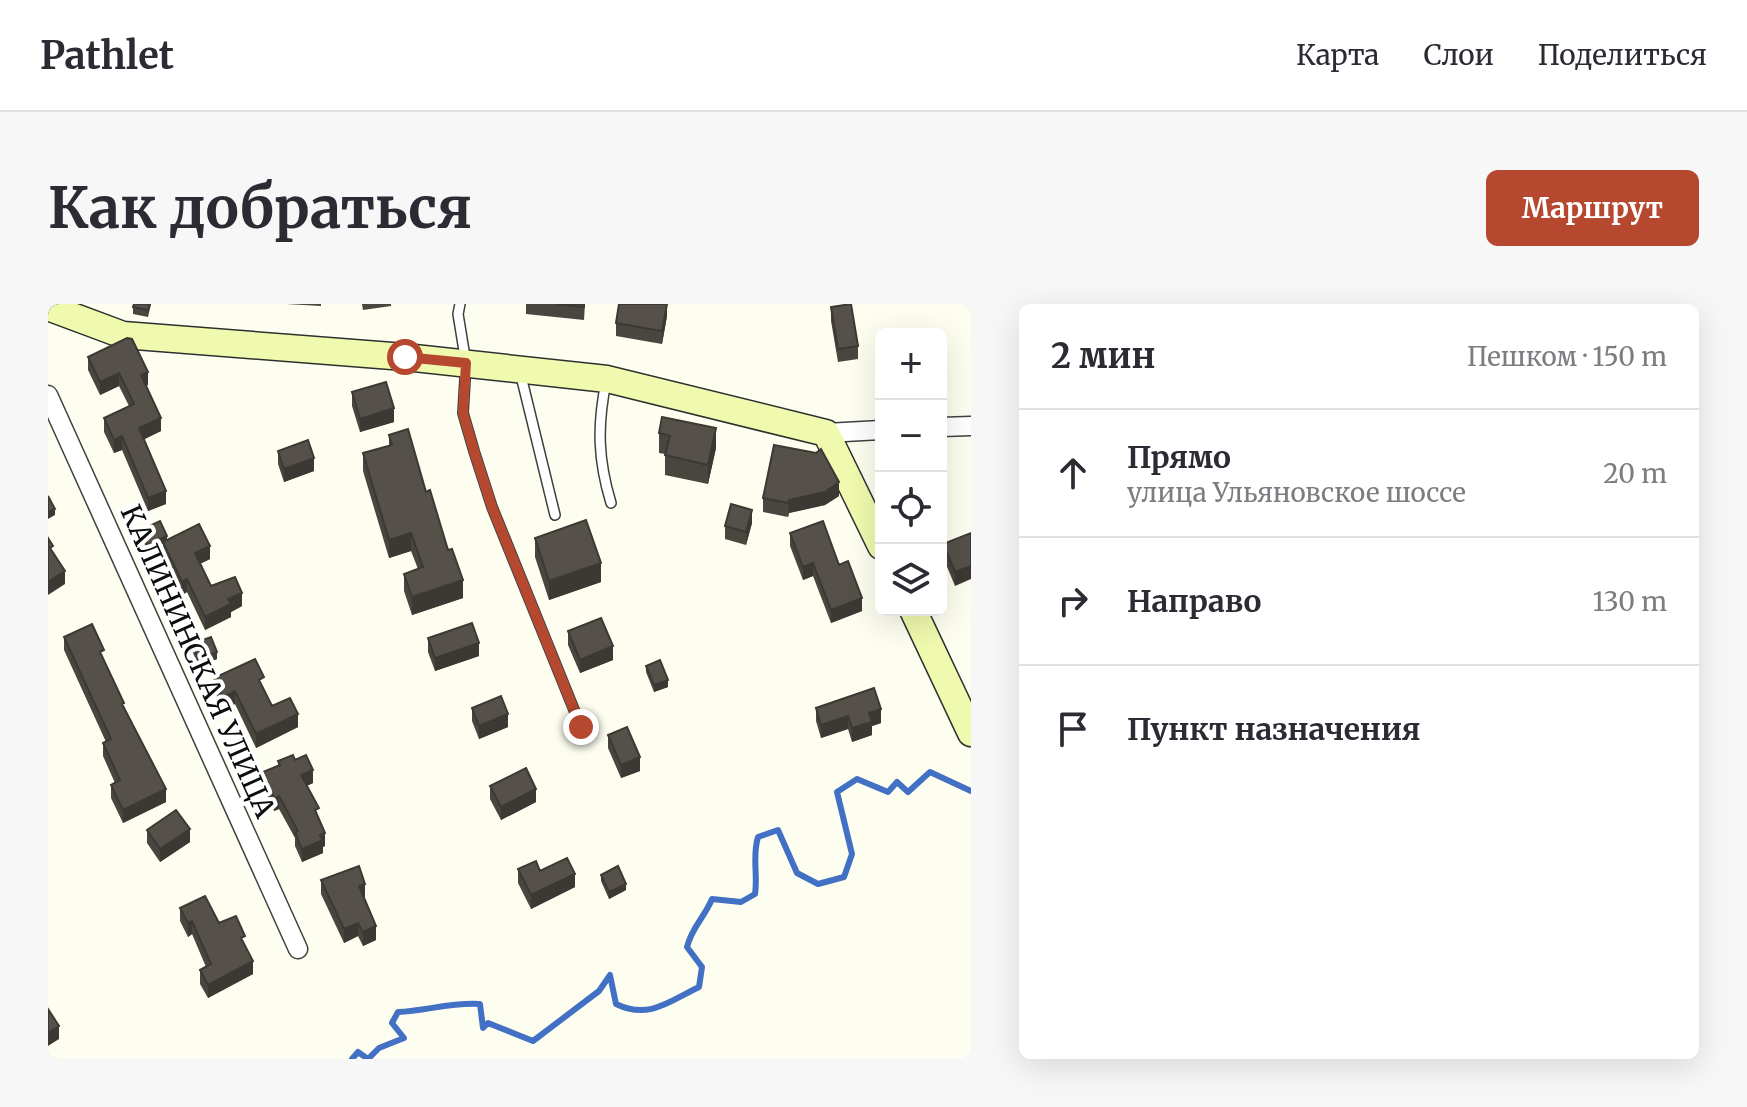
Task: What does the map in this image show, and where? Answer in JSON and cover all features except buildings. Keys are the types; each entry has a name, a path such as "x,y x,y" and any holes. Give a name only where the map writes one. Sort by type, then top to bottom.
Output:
{"street":[{"path":"48,307 123,335 466,363 607,379 826,433 875,430"},
{"name":"КАЛИНИНСКАЯ УЛИЦА","path":"48,395 298,949"},
{"path":"947,427 971,426"},
{"path":"826,433 880,544"},
{"path":"916,616 971,733"}],"lane":[{"path":"460,304 458,314 466,363 463,413 492,507 581,727"},
{"path":"519,369 555,515"},
{"path":"607,379 599,416 602,472 611,503"}],"waterway":[{"path":"352,1059 358,1052 368,1059 379,1048 404,1038 392,1023 398,1012 480,1004 483,1028 488,1023 533,1041 599,991 610,975 616,1004 639,1010 669,1003 699,987 702,967 687,947 712,899 741,902 755,894 758,837 778,830 797,873 818,884 844,877 852,854 837,792 857,779 888,792 897,782 908,792 930,772 971,791"}],"route":[{"path":"405,357 466,363 463,413 474,451 492,507 581,727"}]}
